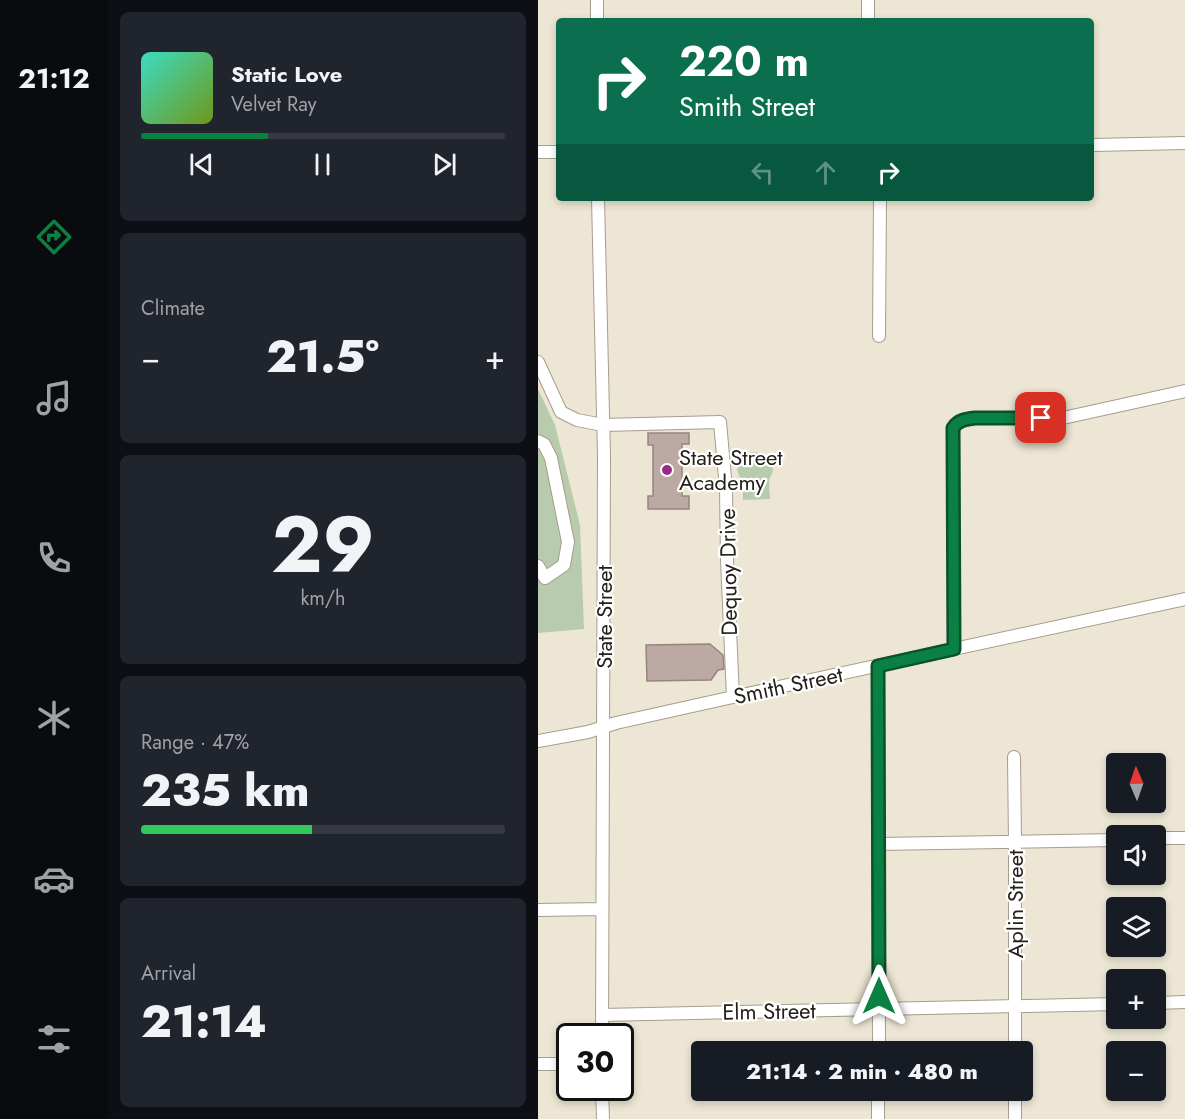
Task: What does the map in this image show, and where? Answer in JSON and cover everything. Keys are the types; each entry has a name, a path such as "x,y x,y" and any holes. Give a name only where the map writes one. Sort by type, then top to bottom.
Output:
{"street":[{"path":"597,0 597,18"},
{"path":"868,0 868,18"},
{"path":"1094,145 1184,143"},
{"path":"538,152 556,152"},
{"name":"State Street","path":"598,201 604,456 602,1023"},
{"path":"879,336 880,201"},
{"path":"538,362 561,412 577,420 602,425"},
{"path":"954,649 953,428 956,424 966,419 1063,418 1184,391"},
{"name":"Dequoy Drive","path":"602,425 720,422 726,489 733,697"},
{"path":"538,441 544,444 551,458 568,542 564,565 545,578 538,566"},
{"name":"Smith Street","path":"538,741 588,732 733,697 1184,599"},
{"path":"878,666 879,1041"},
{"name":"Aplin Street","path":"1014,757 1015,1041"},
{"path":"1166,838 1184,838"},
{"path":"878,844 1106,840"},
{"path":"538,910 602,909"},
{"path":"1166,1003 1184,1002"},
{"name":"Elm Street","path":"602,1014 1106,1004"},
{"path":"538,1064 556,1064"},
{"path":"602,1101 602,1119"},
{"path":"878,1101 878,1119"},
{"path":"1015,1101 1015,1119"}],"green space":[{"path":"538,389 555,425 580,525 584,629 538,633"},
{"path":"751,452 764,455 772,465 769,483 770,499 743,500 743,486 737,470 742,459"}],"building":[{"name":"State Street Academy","path":"648,433 689,433 689,444 682,444 682,496 689,496 689,509 648,509 648,496 653,496 653,445 648,445"},
{"path":"710,644 723,655 724,669 718,670 711,680 647,681 646,645"}],"place":[{"name":"State Street Academy","path":"667,470"}],"route":[{"path":"879,996 878,666 954,649 953,428 966,419 1041,418"}]}
